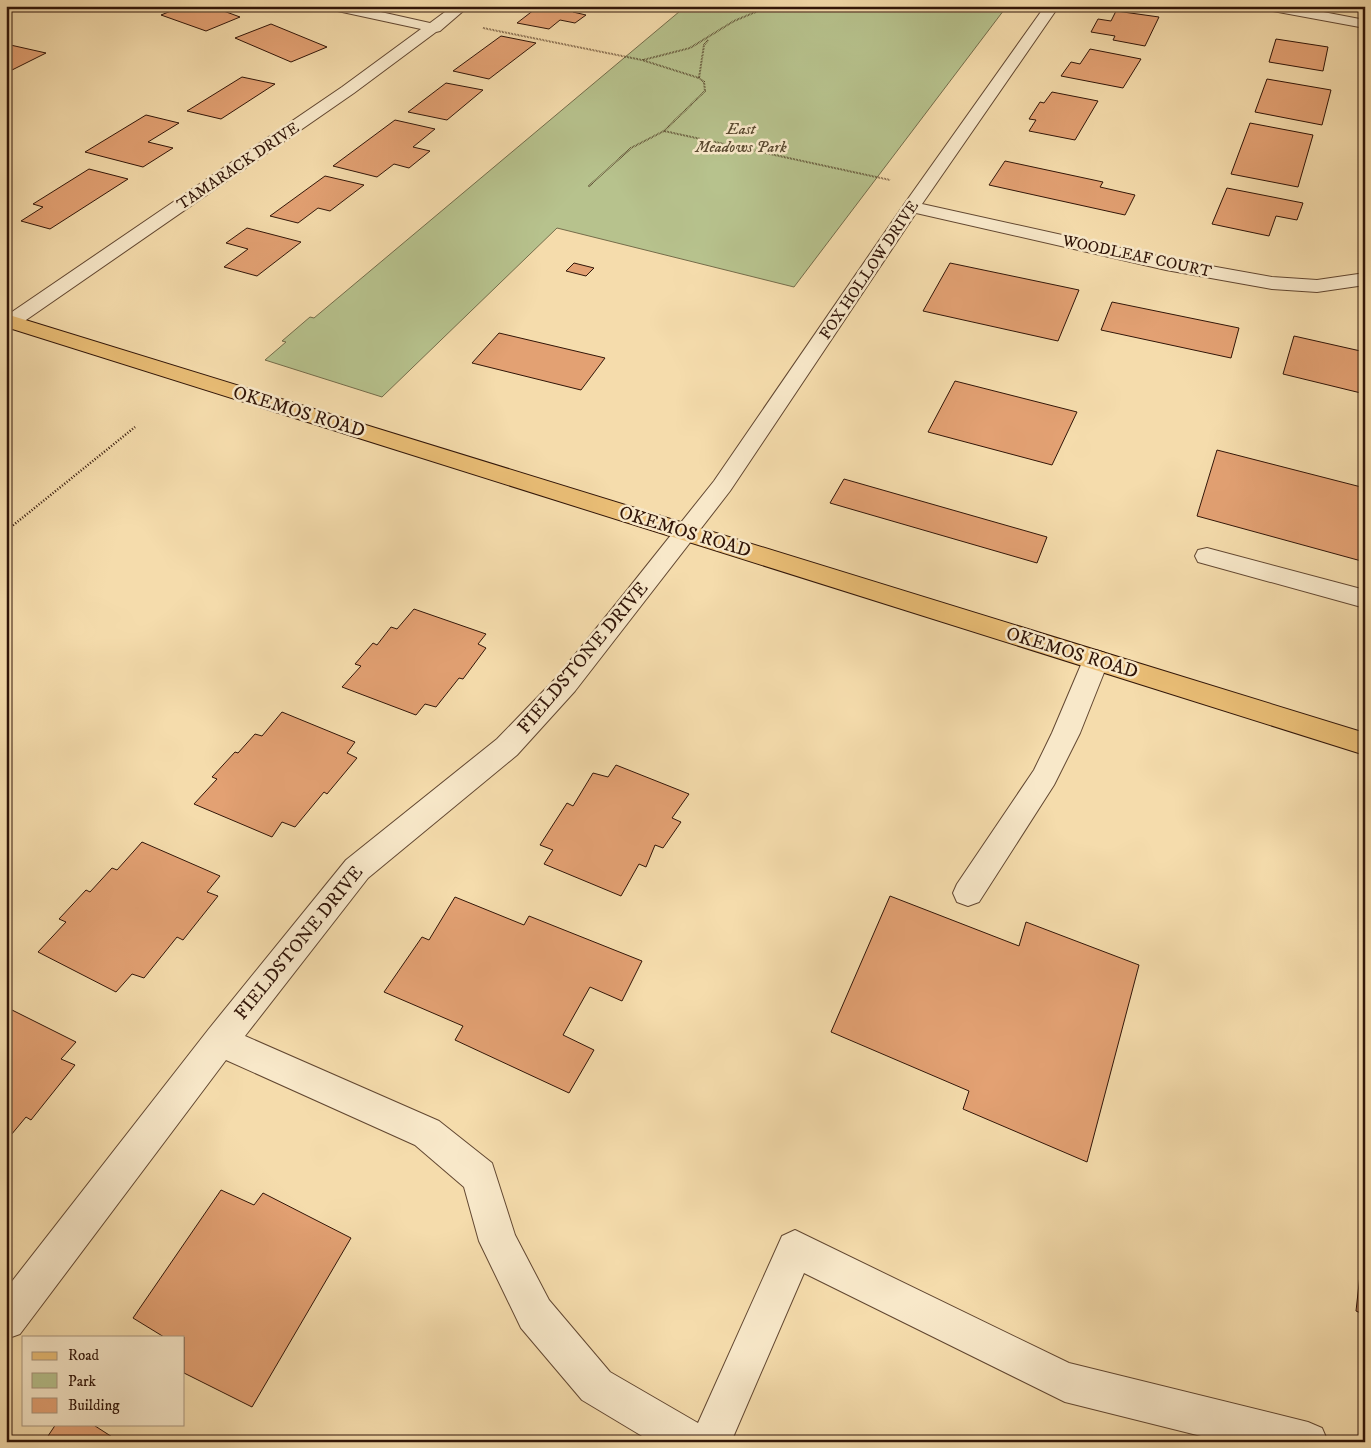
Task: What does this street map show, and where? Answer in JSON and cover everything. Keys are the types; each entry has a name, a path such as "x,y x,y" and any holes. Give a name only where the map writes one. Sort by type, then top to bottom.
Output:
{"main road":[{"name":"OKEMOS ROAD","path":"8,322 1365,744"}],"street":[{"path":"333,6 440,24"},
{"name":"TAMARACK DRIVE","path":"8,322 348,90 462,6"},
{"name":"FOX HOLLOW DRIVE","path":"686,533 722,486 925,188 1052,6"},
{"path":"1268,6 1365,24"},
{"name":"WOODLEAF COURT","path":"912,207 1166,264 1272,283 1317,286 1365,279"},
{"name":"FIELDSTONE DRIVE","path":"6,1320 220,1041 357,869 507,747 566,684 686,533"},
{"path":"1207,556 1365,599"},
{"path":"968,893 1044,777 1066,733 1096,660"},
{"path":"220,1041 427,1133 479,1176 498,1240 535,1314 596,1386 690,1442"},
{"path":"710,1442 795,1249 1065,1382 1308,1442"}],"path":[{"path":"642,60 690,48 734,21 770,6"},
{"path":"440,24 642,60 699,78 704,82 705,92 664,131 630,148 588,187"},
{"path":"699,78 704,45 709,38"},
{"path":"664,131 925,188"},
{"path":"6,531 135,427"}],"green space":[{"name":"East Meadows Park","path":"686,6 1007,6 794,287 557,228 382,397 265,360 286,342 282,341 310,317 314,318"}],"building":[{"path":"157,6 210,6 240,17 206,31 161,15 171,11"},
{"path":"539,6 581,6 573,12 586,15 575,23 560,20 549,29 517,23"},
{"path":"1116,11 1159,17 1145,46 1113,40 1115,36 1091,32 1098,19 1111,21"},
{"path":"271,24 327,47 291,62 235,38"},
{"path":"501,36 536,43 489,79 453,71"},
{"path":"1276,39 1328,47 1323,71 1269,62"},
{"path":"6,44 46,53 6,73"},
{"path":"1090,49 1141,59 1123,88 1061,76 1071,62 1080,64"},
{"path":"242,77 275,84 221,119 187,111"},
{"path":"1267,79 1331,90 1322,125 1255,112"},
{"path":"446,83 483,90 447,120 408,112"},
{"path":"1052,92 1098,101 1075,140 1029,131 1036,120 1029,119 1040,102 1044,103"},
{"path":"146,115 179,123 148,142 173,148 143,167 85,152"},
{"path":"395,120 435,129 413,147 430,151 409,168 394,164 377,177 333,166"},
{"path":"1250,123 1313,135 1298,187 1231,174"},
{"path":"1005,161 1103,182 1100,187 1135,195 1125,215 989,185"},
{"path":"89,169 128,179 50,229 21,221 43,207 33,204"},
{"path":"325,176 364,185 330,211 318,208 298,223 270,216"},
{"path":"1227,188 1303,203 1297,220 1276,216 1269,236 1212,224"},
{"path":"247,228 301,242 257,276 224,267 248,249 226,243"},
{"path":"574,263 594,268 586,276 566,271"},
{"path":"950,263 1079,290 1058,341 923,311"},
{"path":"1112,302 1239,328 1231,358 1101,330"},
{"path":"499,333 605,358 581,390 472,363"},
{"path":"1294,336 1365,352 1365,394 1283,374"},
{"path":"955,381 1077,412 1052,465 928,432"},
{"path":"1217,450 1365,488 1365,562 1197,516"},
{"path":"844,479 1047,537 1037,563 830,503"},
{"path":"414,609 486,634 478,644 486,648 463,679 459,678 436,707 425,704 416,715 342,687 361,666 355,664 373,643 377,645 391,627 397,629"},
{"path":"282,712 355,742 347,753 357,758 327,794 324,792 295,827 282,822 272,837 194,804 217,779 212,777 235,752 238,753 255,734 262,736"},
{"path":"616,765 689,794 672,818 681,822 663,848 655,845 646,867 639,864 621,896 544,864 553,850 540,845 567,803 573,806 593,773 608,777"},
{"path":"142,842 220,876 207,892 218,896 183,940 177,937 144,978 132,974 116,992 38,952 66,922 59,919 86,890 90,892 112,868 117,870"},
{"path":"890,896 1019,946 1026,922 1139,965 1087,1162 963,1109 969,1091 831,1032"},
{"path":"455,897 524,925 529,916 642,961 622,1001 590,987 563,1035 594,1050 569,1093 455,1040 463,1026 384,992 422,937 429,940"},
{"path":"6,1007 76,1042 61,1059 75,1065 31,1120 26,1117 6,1141"},
{"path":"221,1190 254,1205 263,1193 351,1238 252,1407 185,1374 185,1336 162,1336 133,1318"},
{"path":"1365,1229 1365,1315 1356,1311"},
{"path":"55,1426 95,1426 120,1442 44,1442"}]}
